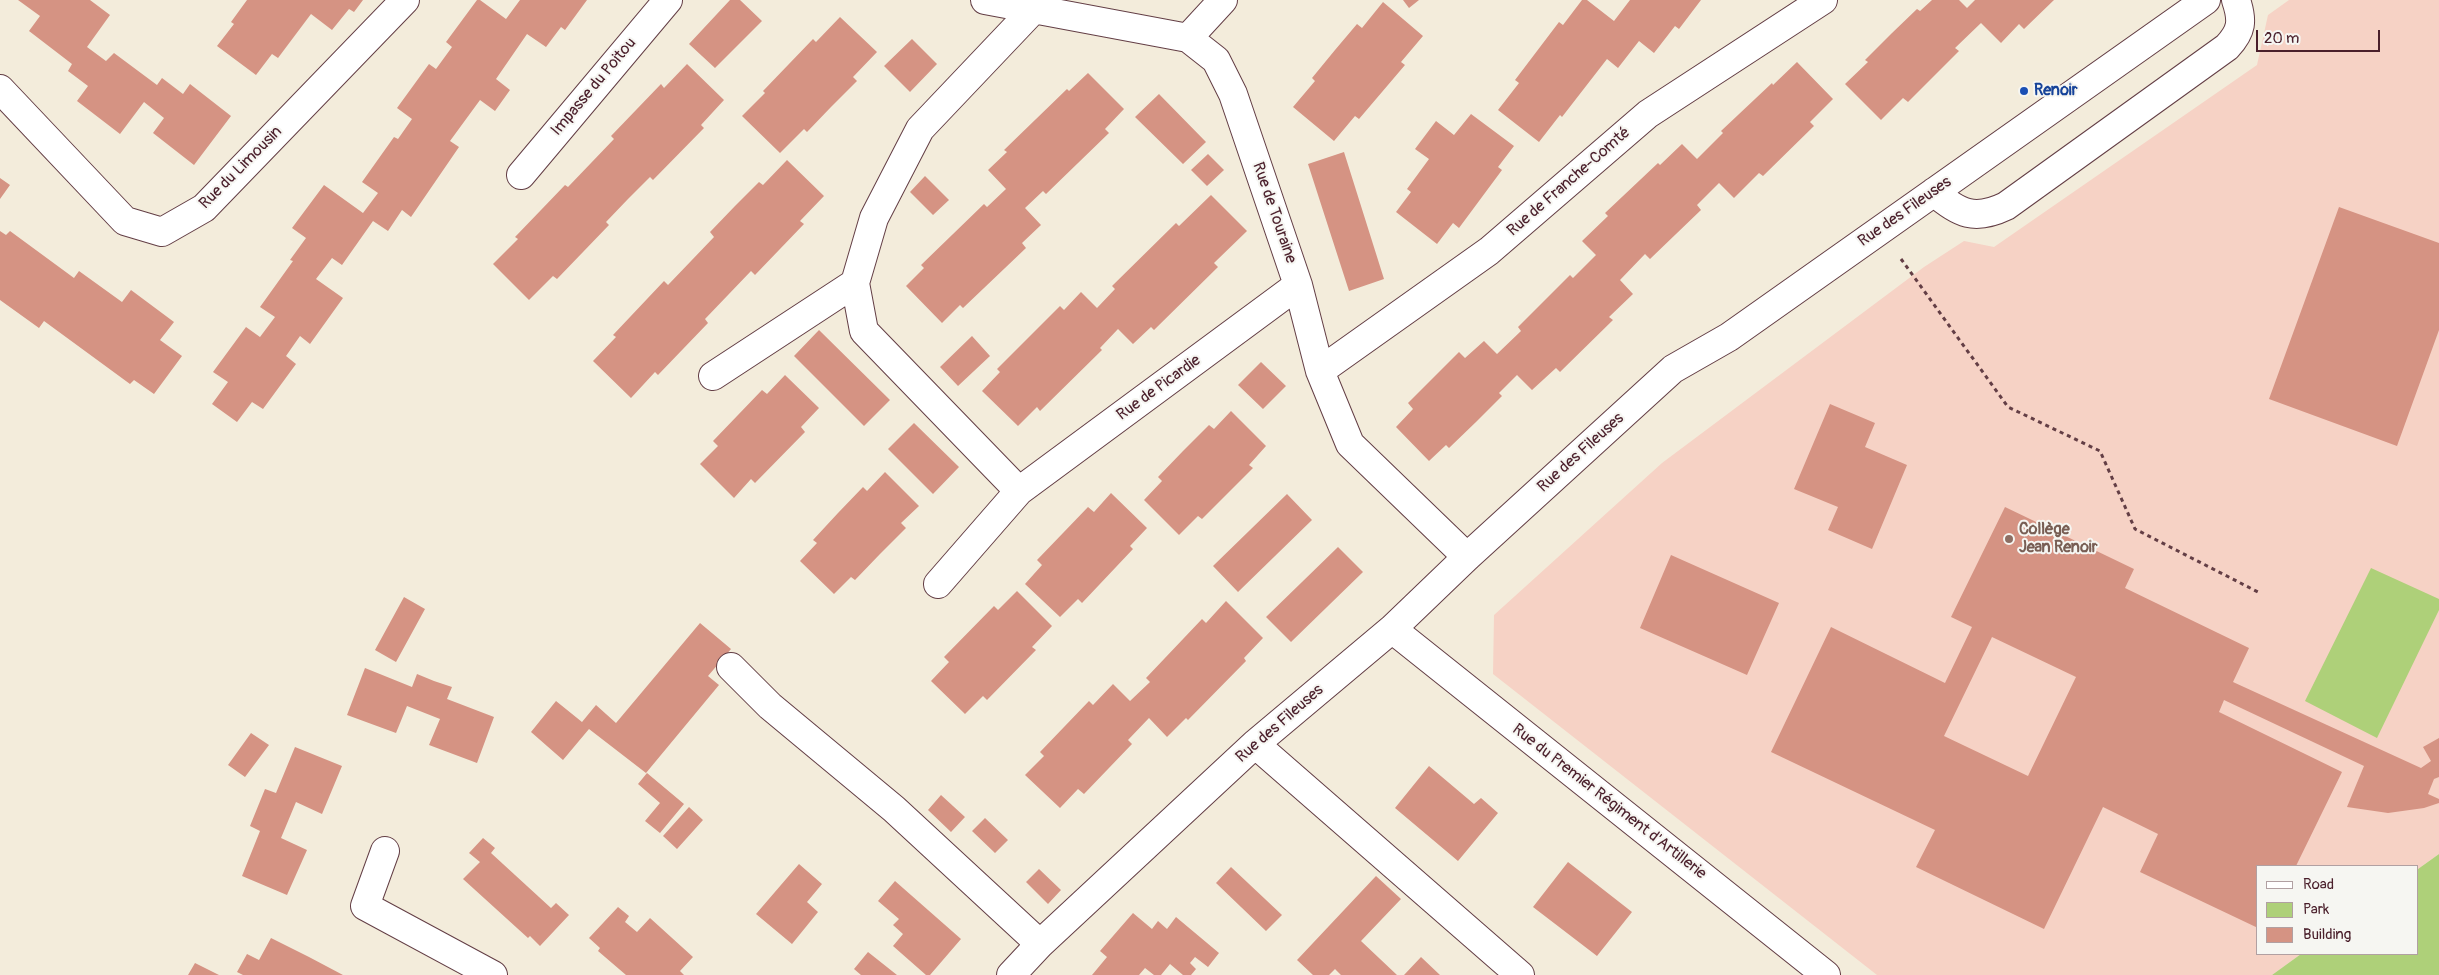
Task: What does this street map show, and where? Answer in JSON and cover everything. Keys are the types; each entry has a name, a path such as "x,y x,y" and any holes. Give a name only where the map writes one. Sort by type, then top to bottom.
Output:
{"street":[{"name":"Rue du Limousin","path":"0,89 125,221 162,232 204,208 405,0"},
{"name":"Impasse du Poitou","path":"521,175 668,0"},
{"name":"Rue de Touraine","path":"985,0 1188,38 1216,60 1233,94 1298,285 1320,371 1350,444 1467,557"},
{"path":"1188,38 1223,0"},
{"name":"Rue de Franche-Comté","path":"1320,371 1489,251 1648,114 1823,0"},
{"name":"Rue des Fileuses","path":"1011,975 1040,944 1255,744 1392,629 1467,557 1673,369 1729,337 2206,0"},
{"path":"1934,192 1953,208 1972,214 1991,213 2006,206 2227,47 2238,35 2241,22 2236,0"},
{"path":"1019,490 864,331 855,283 874,218 920,129 1032,10"},
{"path":"713,376 855,283"},
{"name":"Rue de Picardie","path":"938,584 1019,490 1298,285"},
{"name":"Rue du Premier Régiment d'Artillerie","path":"1392,629 1826,975"},
{"path":"731,667 770,706 894,809 1040,944"},
{"path":"1255,744 1520,975"},
{"path":"385,850 365,906 493,975"}],"path":[{"path":"1882,229 1912,276 2008,407 2100,451 2135,529 2258,592"}],"shaded area":[{"name":"Collège Jean Renoir","path":"2289,0 2439,0 2439,854 2419,868 2419,865 2256,865 2256,955 2300,955 2272,975 1877,975 1493,674 1494,615 1662,463 1924,267 1964,241 1994,247 2257,65 2268,15"}],"green space":[{"path":"2371,568 2439,599 2439,610 2377,738 2305,701"},
{"path":"2439,854 2439,975 2272,975 2300,955 2419,955 2419,868"}],"building":[{"path":"18,0 90,0 110,15 87,47 106,61 114,53 157,85 162,78 183,94 190,84 231,116 194,165 153,133 164,118 144,102 120,134 77,101 88,86 68,71 72,64 29,31 40,16"},
{"path":"247,0 363,0 354,12 349,9 332,30 311,14 278,58 272,54 256,75 217,46 234,24 231,22"},
{"path":"477,0 480,0 506,19 520,0 587,0 565,30 561,27 546,47 527,34 496,79 510,90 495,111 480,100 450,141 459,147 411,217 402,210 388,231 373,221 342,265 332,258 316,279 343,298 310,344 300,336 286,356 296,364 263,409 252,402 237,422 212,404 228,382 213,372 246,327 260,337 275,317 260,307 293,261 290,260 306,238 292,228 324,185 363,213 378,193 362,182 394,137 398,139 412,119 397,108 429,64 436,69 452,47 446,42"},
{"path":"730,0 740,0 762,21 715,68 689,44"},
{"path":"1403,0 1419,0 1409,8"},
{"path":"1582,0 1587,0 1614,21 1630,0 1701,0 1679,29 1675,26 1654,53 1639,41 1618,68 1607,59 1562,117 1560,115 1539,142 1498,110 1519,83 1515,80 1559,22 1563,25"},
{"path":"1932,0 1959,0 1967,8 1975,0 2054,0 2024,29 2019,24 2001,43 1981,23 1955,48 1959,51 1908,102 1903,98 1881,120 1845,84 1868,62 1865,60 1892,33 1917,9 1920,11"},
{"path":"1383,2 1423,36 1401,62 1405,65 1359,119 1355,116 1334,141 1293,107 1315,81 1312,78 1357,24 1362,28"},
{"path":"840,17 877,52 853,77 857,81 807,132 804,129 780,153 742,116 765,93 763,91 813,39 816,42"},
{"path":"912,39 937,64 910,92 884,66"},
{"path":"1797,62 1833,99 1810,122 1814,126 1763,176 1759,173 1734,198 1719,183 1697,205 1701,210 1650,259 1645,254 1620,280 1633,294 1609,317 1613,320 1560,372 1556,368 1532,390 1517,375 1499,393 1502,396 1476,422 1449,448 1446,445 1429,461 1396,427 1413,409 1408,403 1459,352 1465,358 1484,341 1497,354 1521,331 1518,327 1570,275 1573,278 1596,255 1582,241 1608,216 1605,213 1658,163 1660,165 1682,144 1697,159 1723,133 1721,131"},
{"path":"687,64 724,100 701,125 704,128 653,180 650,177 628,199 606,222 609,225 557,279 553,276 529,300 493,264 518,239 515,237 565,185 568,187 614,139 611,136 661,84 664,88"},
{"path":"1088,73 1124,109 1105,129 1109,133 1046,194 1043,191 1025,208 1041,225 1022,243 1026,248 963,308 960,305 942,323 906,286 924,268 921,265 984,204 987,207 1006,189 988,170 1007,152 1004,150 1067,89 1069,91"},
{"path":"1159,94 1206,142 1183,164 1135,117"},
{"path":"1471,114 1514,146 1498,167 1502,170 1459,228 1453,223 1437,244 1396,212 1411,192 1407,189 1429,159 1415,149 1436,121 1454,135"},
{"path":"1344,152 1384,279 1349,291 1308,164"},
{"path":"1208,154 1224,170 1207,186 1191,170"},
{"path":"787,160 824,196 800,221 804,224 755,275 751,271 705,319 708,323 658,375 655,372 631,398 593,361 616,337 613,335 664,281 668,285 714,237 710,232 735,206 759,182 763,185"},
{"path":"925,176 949,200 933,215 910,192"},
{"path":"0,178 10,185 0,199"},
{"path":"1211,195 1247,231 1214,263 1218,267 1154,330 1151,327 1133,344 1118,329 1100,348 1102,350 1040,411 1037,407 1018,426 982,391 1000,372 997,369 1060,306 1064,310 1081,292 1097,308 1115,289 1112,286 1176,223 1179,226"},
{"path":"2339,207 2439,243 2439,330 2397,446 2269,399"},
{"path":"0,231 6,235 10,231 74,278 79,271 122,302 131,290 174,322 160,340 182,356 154,394 134,380 130,384 44,321 39,328 0,300"},
{"path":"819,330 890,400 864,426 794,356"},
{"path":"972,336 990,356 958,386 940,367"},
{"path":"1261,362 1286,386 1263,409 1238,385"},
{"path":"785,375 819,408 801,427 805,432 755,483 751,479 734,498 700,464 718,446 713,441 762,390 767,394"},
{"path":"1830,404 1875,423 1865,447 1907,465 1872,549 1828,530 1838,507 1794,489"},
{"path":"1231,411 1266,446 1249,465 1253,468 1202,519 1198,516 1179,535 1144,500 1162,481 1158,477 1183,451 1209,425 1214,429"},
{"path":"914,423 959,467 933,494 888,449"},
{"path":"885,472 919,506 901,523 906,528 855,580 851,577 834,594 800,561 817,543 813,540 838,513 863,487 867,491"},
{"path":"1111,493 1147,528 1130,546 1133,549 1082,603 1078,599 1060,617 1025,584 1042,565 1037,560 1088,507 1094,512"},
{"path":"1287,494 1312,520 1238,592 1213,566"},
{"path":"2005,507 2134,569 2125,588 2249,648 2233,682 2421,768 2431,761 2423,747 2439,738 2439,777 2434,779 2428,794 2439,799 2439,803 2424,808 2388,813 2347,807 2364,766 2224,700 2219,712 2342,772 2296,865 2256,865 2256,927 2140,872 2158,834 2103,807 2044,929 1916,867 1935,830 1771,752 1831,627 1945,683 1972,627 1951,617","holes":["1992,637 2076,677 2028,776 1944,736"]},
{"path":"1338,547 1363,572 1291,642 1266,617"},
{"path":"1671,555 1779,603 1747,675 1640,628"},
{"path":"1017,591 1052,626 1032,647 1036,650 987,700 983,696 965,714 931,681 949,662 944,657 994,606 998,610"},
{"path":"404,597 425,609 396,662 375,650"},
{"path":"1226,601 1263,638 1244,658 1246,661 1188,720 1186,718 1167,737 1149,718 1128,740 1132,744 1084,794 1078,789 1060,808 1025,775 1044,756 1040,752 1089,701 1093,705 1113,684 1130,701 1150,682 1146,678 1202,619 1206,623"},
{"path":"700,623 731,649 708,676 719,685 646,773 589,729 563,760 531,732 556,701 582,722 596,705 616,723"},
{"path":"365,668 412,687 417,674 452,687 447,699 494,717 477,763 429,745 440,719 407,706 396,733 347,715"},
{"path":"251,733 269,745 245,777 228,765"},
{"path":"295,747 342,766 322,814 296,802 281,838 307,850 287,895 242,876 260,831 250,826 265,789 276,793"},
{"path":"1429,766 1474,804 1481,798 1498,813 1458,861 1395,808"},
{"path":"647,773 684,804 660,833 645,821 660,803 638,784"},
{"path":"941,795 965,817 951,832 928,810"},
{"path":"689,807 703,820 677,849 663,836"},
{"path":"985,818 1008,840 995,853 972,831"},
{"path":"483,838 495,848 491,853 551,908 556,903 569,915 540,946 530,936 528,938 463,879 480,862 469,853"},
{"path":"1568,862 1632,912 1597,956 1533,907"},
{"path":"799,864 822,884 807,902 818,912 792,944 756,914"},
{"path":"1231,867 1282,915 1266,931 1216,883"},
{"path":"1039,869 1061,890 1048,904 1026,882"},
{"path":"1376,876 1401,899 1361,941 1397,975 1341,975 1335,969 1329,975 1313,975 1297,960"},
{"path":"895,881 961,939 930,975 926,975 893,946 903,934 893,925 899,919 878,901"},
{"path":"618,907 629,916 625,922 637,932 650,918 693,957 680,971 684,975 626,975 598,951 600,948 589,938"},
{"path":"1133,913 1152,929 1158,921 1167,929 1176,917 1219,953 1208,967 1195,957 1190,963 1196,969 1191,975 1183,975 1170,964 1161,975 1154,975 1145,968 1139,975 1092,975 1107,957 1100,951"},
{"path":"271,938 343,975 243,975 237,972 247,954 259,960"},
{"path":"868,952 897,975 861,975 854,969"},
{"path":"1421,957 1440,975 1404,975"},
{"path":"195,963 219,975 188,975"}],"place":[{"name":"Renoir","path":"2024,91"},
{"name":"Collège Jean Renoir","path":"2009,539"}]}
